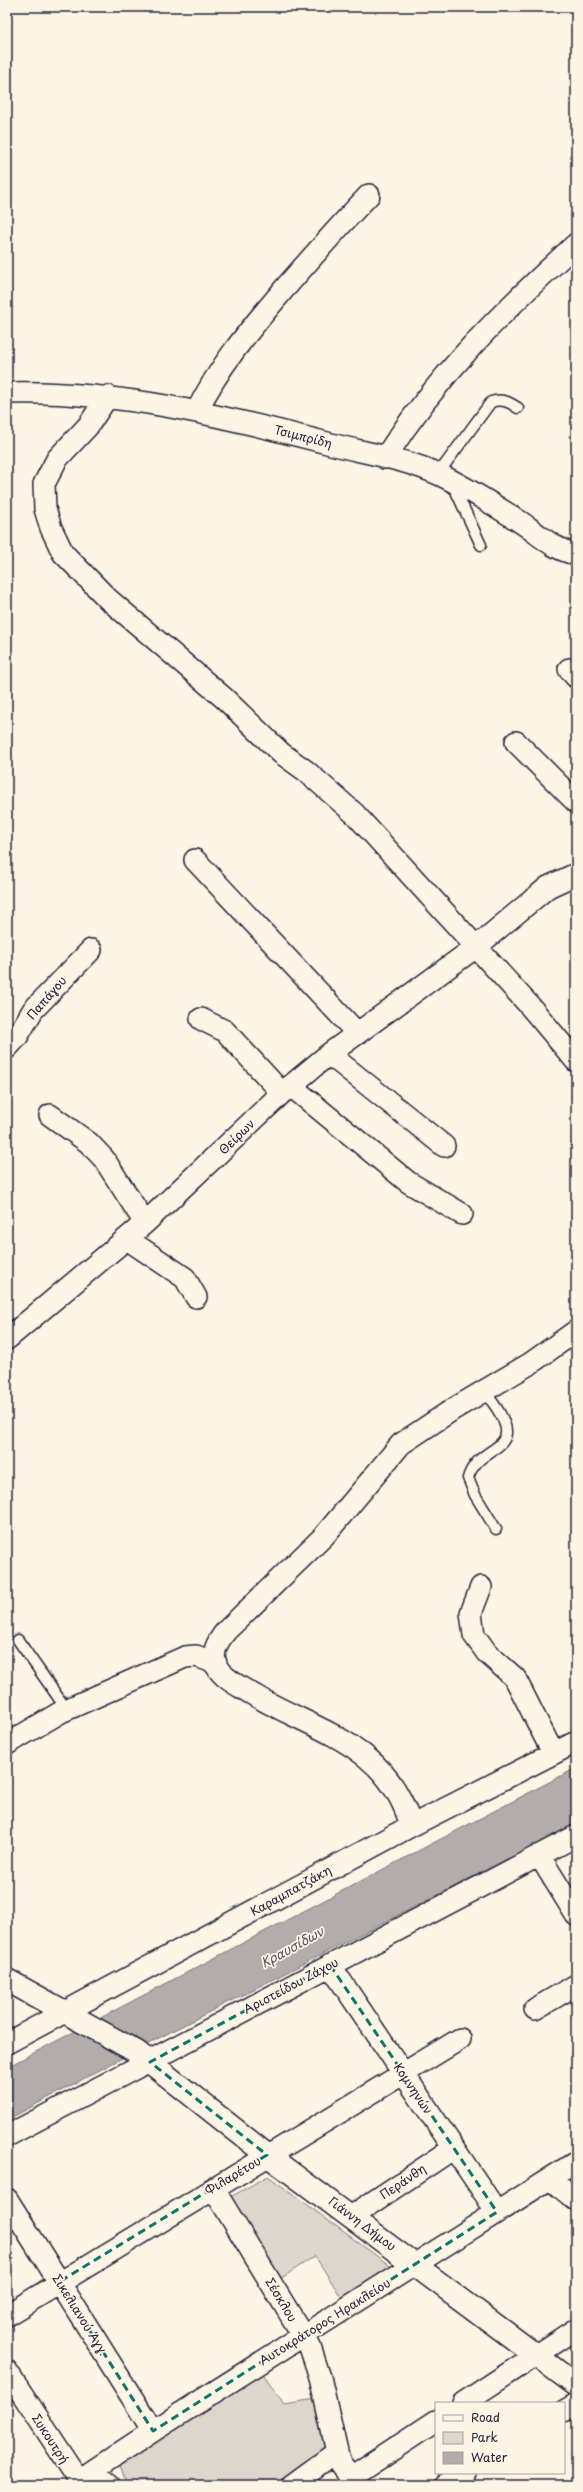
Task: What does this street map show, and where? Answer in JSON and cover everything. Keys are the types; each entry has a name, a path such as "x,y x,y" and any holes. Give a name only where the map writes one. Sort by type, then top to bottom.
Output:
{"street":[{"path":"197,411 216,374 232,352 334,231 369,195"},
{"path":"385,458 411,417 486,330 576,244"},
{"name":"Τσιμπρίδη","path":"7,393 80,393 108,396 197,411 385,458 445,478 495,506 557,549 576,554"},
{"path":"108,396 88,426 57,459 44,484 45,509 51,528 63,553 108,599 224,698 281,753 306,771 355,814 476,947 576,1061"},
{"path":"516,742 576,802"},
{"path":"195,860 357,1033"},
{"name":"Θείρων","path":"7,1339 145,1224 286,1090 329,1054 476,947 548,887 576,874"},
{"name":"Παπάγου","path":"7,1048 17,1037 33,1010 91,950"},
{"path":"201,1018 225,1031 286,1090 408,1182 462,1214"},
{"path":"329,1054 444,1146"},
{"path":"50,1115 89,1144 104,1159 145,1224"},
{"path":"127,1239 185,1278 196,1297"},
{"path":"411,1826 402,1799 391,1781 379,1768 337,1736 257,1697 225,1677 216,1663 215,1648 226,1631 324,1536 401,1444 483,1390 531,1363 576,1330"},
{"path":"481,1587 471,1613 474,1636 487,1653 515,1678 553,1753"},
{"path":"7,1744 66,1710 185,1657 196,1656 216,1663"},
{"name":"Καραμπατζάκη","path":"7,2043 75,2017 411,1826 576,1742"},
{"name":"Αριστείδου Ζάχου","path":"7,2136 144,2057 330,1965 576,1836"},
{"path":"539,1855 576,1915"},
{"name":"Κομνηνών","path":"330,1965 497,2212"},
{"name":"Γιάννη Δήμου","path":"7,1980 144,2057 268,2155 352,2216 576,2385"},
{"path":"535,2009 576,1985"},
{"name":"Φιλαρέτου","path":"7,2315 213,2188 460,2039"},
{"name":"Περάνθη","path":"352,2216 454,2148"},
{"name":"Αυτοκράτορος Ηρακλείου","path":"81,2481 153,2431 576,2162"},
{"path":"550,2179 576,2200"},
{"name":"Σέσκλου","path":"213,2188 303,2336 318,2367 336,2452 340,2461 354,2481"},
{"name":"Σικελιανού Άγγ.","path":"7,2199 153,2431"},
{"path":"465,2402 576,2329"},
{"name":"Συκουτρή","path":"7,2371 66,2464 81,2481 101,2480 109,2485"},
{"path":"565,2410 576,2404"},
{"path":"354,2481 435,2422"},
{"path":"292,2485 336,2452"},
{"path":"446,2485 463,2474"}],"lane":[{"path":"481,545 445,478 491,402 500,400 506,401 518,408"},
{"path":"483,1390 498,1408 505,1432 505,1440 501,1446 472,1465 468,1478 475,1495 496,1529"},
{"path":"18,1640 66,1710"}],"highlighted area":[{"path":"330,1965 497,2212 153,2431 59,2282 267,2155 150,2062"}],"green space":[{"path":"268,2176 393,2268 343,2300 315,2256 277,2281 227,2199"},
{"path":"262,2372 284,2404 316,2399 327,2449 280,2485 127,2485 119,2464"}],"water":[{"name":"Κραυσίδων","path":"576,1768 576,1824 176,2029 7,2120 7,2067"}]}
